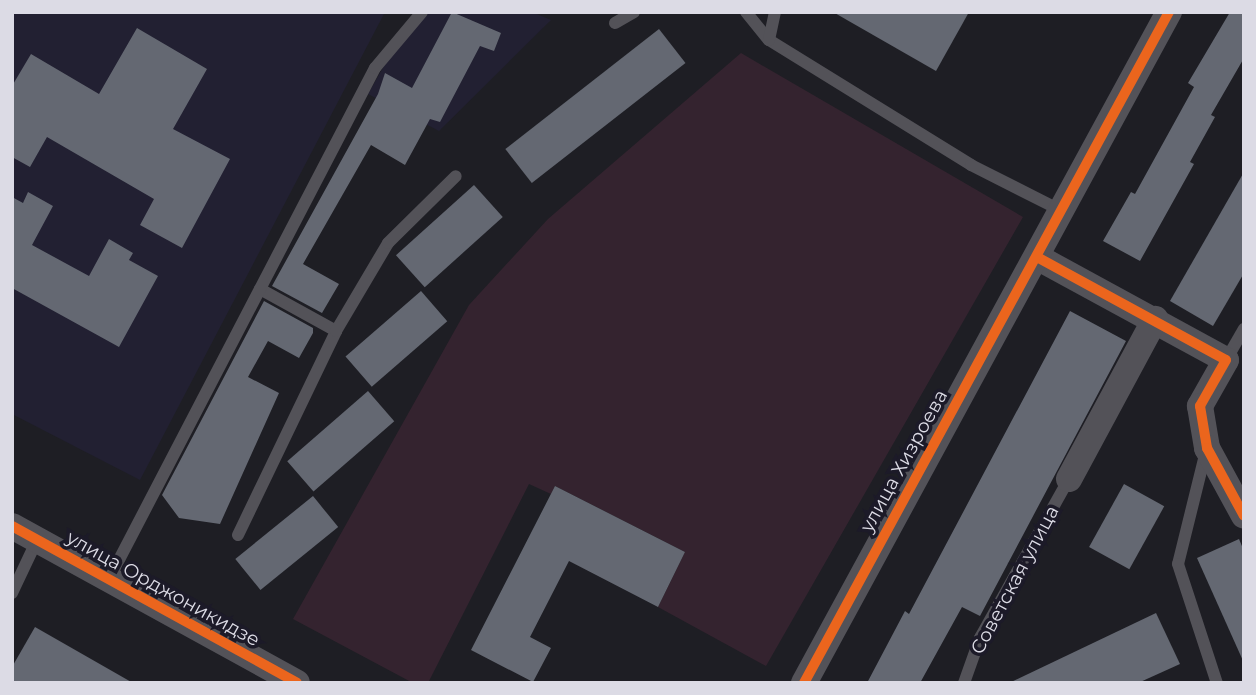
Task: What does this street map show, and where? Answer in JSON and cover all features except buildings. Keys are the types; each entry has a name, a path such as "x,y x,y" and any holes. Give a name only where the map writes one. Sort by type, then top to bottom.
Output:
{"street":[{"name":"улица Хизроева","path":"804,683 1169,12"},
{"path":"1037,257 1226,360 1200,406 1207,448 1244,516"},
{"path":"1069,479 1155,319"},
{"name":"улица Орджоникидзе","path":"12,526 297,683"}],"lane":[{"path":"109,579 375,68 422,12"},
{"path":"615,23 634,12"},
{"path":"746,12 769,40 994,178 1062,211"},
{"path":"769,40 775,12"},
{"path":"238,535 336,331 388,243 456,176"},
{"path":"260,289 336,331"},
{"path":"1226,360 1244,329"},
{"path":"1207,448 1178,564 1216,682"},
{"name":"Советская улица","path":"964,683 980,638 1069,479"},
{"path":"12,593 37,540"}],"shaded area":[{"path":"12,12 385,12 140,480 12,414"},
{"path":"415,12 532,12 551,20 439,131 368,94"},
{"path":"741,53 1023,217 766,666 658,607 685,552 555,486 551,494 529,484 428,683 413,683 293,619 469,305 548,219"}],"cycle path":[{"path":"804,683 1169,12"},
{"path":"1037,257 1226,360 1200,406 1207,448 1244,516"},
{"path":"12,526 297,683"}]}
